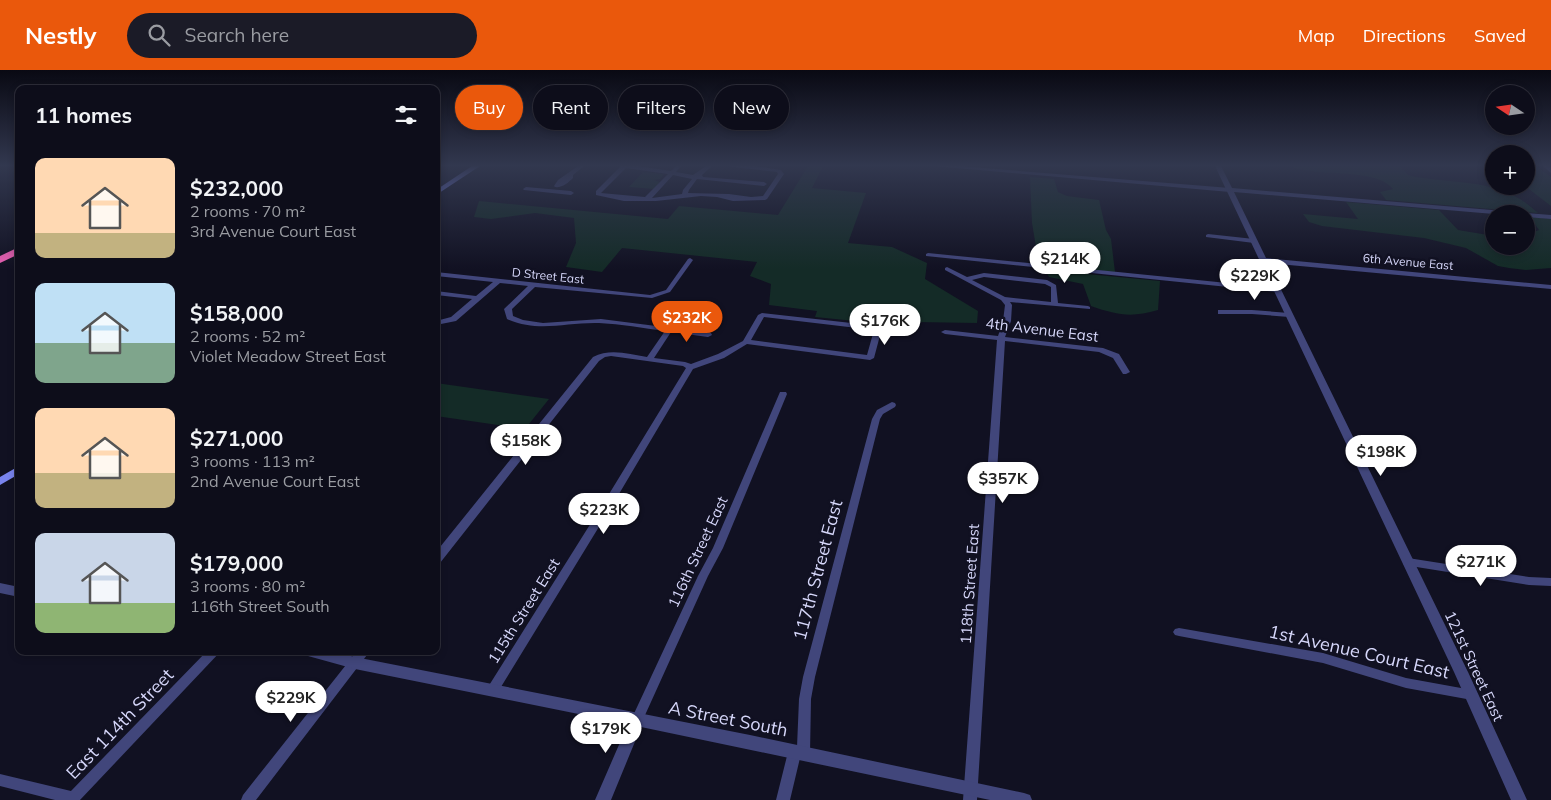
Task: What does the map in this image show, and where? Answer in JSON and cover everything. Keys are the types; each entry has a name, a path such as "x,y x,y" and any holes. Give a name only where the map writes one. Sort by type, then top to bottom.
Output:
{"highway":[{"path":"0,250 15,242"},
{"path":"0,260 15,252"}],"main road":[{"path":"0,482 15,473"}],"street":[{"name":"121st Street East","path":"1235,200 1472,695 1519,800"},
{"path":"1350,200 1485,211"},
{"path":"1535,216 1551,217"},
{"path":"1208,236 1254,241"},
{"path":"928,255 1278,290"},
{"name":"D Street East","path":"440,275 646,298 658,296 668,291 690,260"},
{"name":"6th Avenue East","path":"1263,260 1551,287"},
{"path":"947,269 1003,299 1088,308"},
{"path":"966,279 984,275 1047,282 1054,286 1055,305"},
{"path":"440,323 454,318 498,282"},
{"path":"532,286 508,309 508,314 517,321 547,325 600,321 708,335"},
{"path":"440,293 477,298"},
{"name":"118th Street East","path":"971,794 1002,339 1009,305 1003,299"},
{"path":"1221,312 1252,312 1289,316"},
{"path":"440,555 596,359 603,355 651,357 690,367 721,356 746,342 762,315 878,328 870,358 746,342"},
{"path":"651,357 669,330"},
{"name":"4th Avenue East","path":"945,332 1106,351 1116,356 1126,372"},
{"name":"115th Street East","path":"492,691 612,499 690,367"},
{"name":"116th Street East","path":"637,720 703,576 718,548 783,394"},
{"name":"117th Street East","path":"783,800 799,753 805,699 816,644 876,419 880,412 892,405"},
{"path":"1408,562 1529,581 1551,582"},
{"path":"0,588 15,591"},
{"name":"1st Avenue Court East","path":"1179,632 1323,658 1406,683 1472,695"},
{"name":"East 114th Street","path":"72,799 211,655"},
{"name":"A Street South","path":"342,655 359,657 492,691 799,753 971,794 1024,800"},
{"path":"248,800 359,657"},
{"path":"603,800 637,720"},
{"path":"0,780 72,799"}],"green space":[{"path":"787,200 863,200 848,243 892,247 927,263 925,279 978,311 977,323 915,322 889,319 876,321 875,323 815,317 817,311 769,305 771,284 750,276 757,262 622,248 602,272 566,267 576,243 574,218 535,213 491,219 474,217 479,201 668,219 679,206 778,215"},
{"path":"1031,200 1099,200 1106,230 1111,239 1115,272 1039,265 1032,223"},
{"path":"1387,200 1521,200 1529,205 1485,205 1485,208"},
{"path":"1543,200 1551,200 1551,206"},
{"path":"1346,202 1439,210 1458,230 1485,234 1485,255 1535,255 1535,232 1539,230 1535,224 1535,217 1551,219 1551,268 1526,270 1498,266 1466,248 1424,238 1322,226 1309,222 1303,214 1358,219"},
{"path":"1045,270 1160,281 1158,310 1132,315 1109,312 1091,306 1083,284 1049,277"},
{"path":"440,384 549,399 525,429 440,417"}]}
